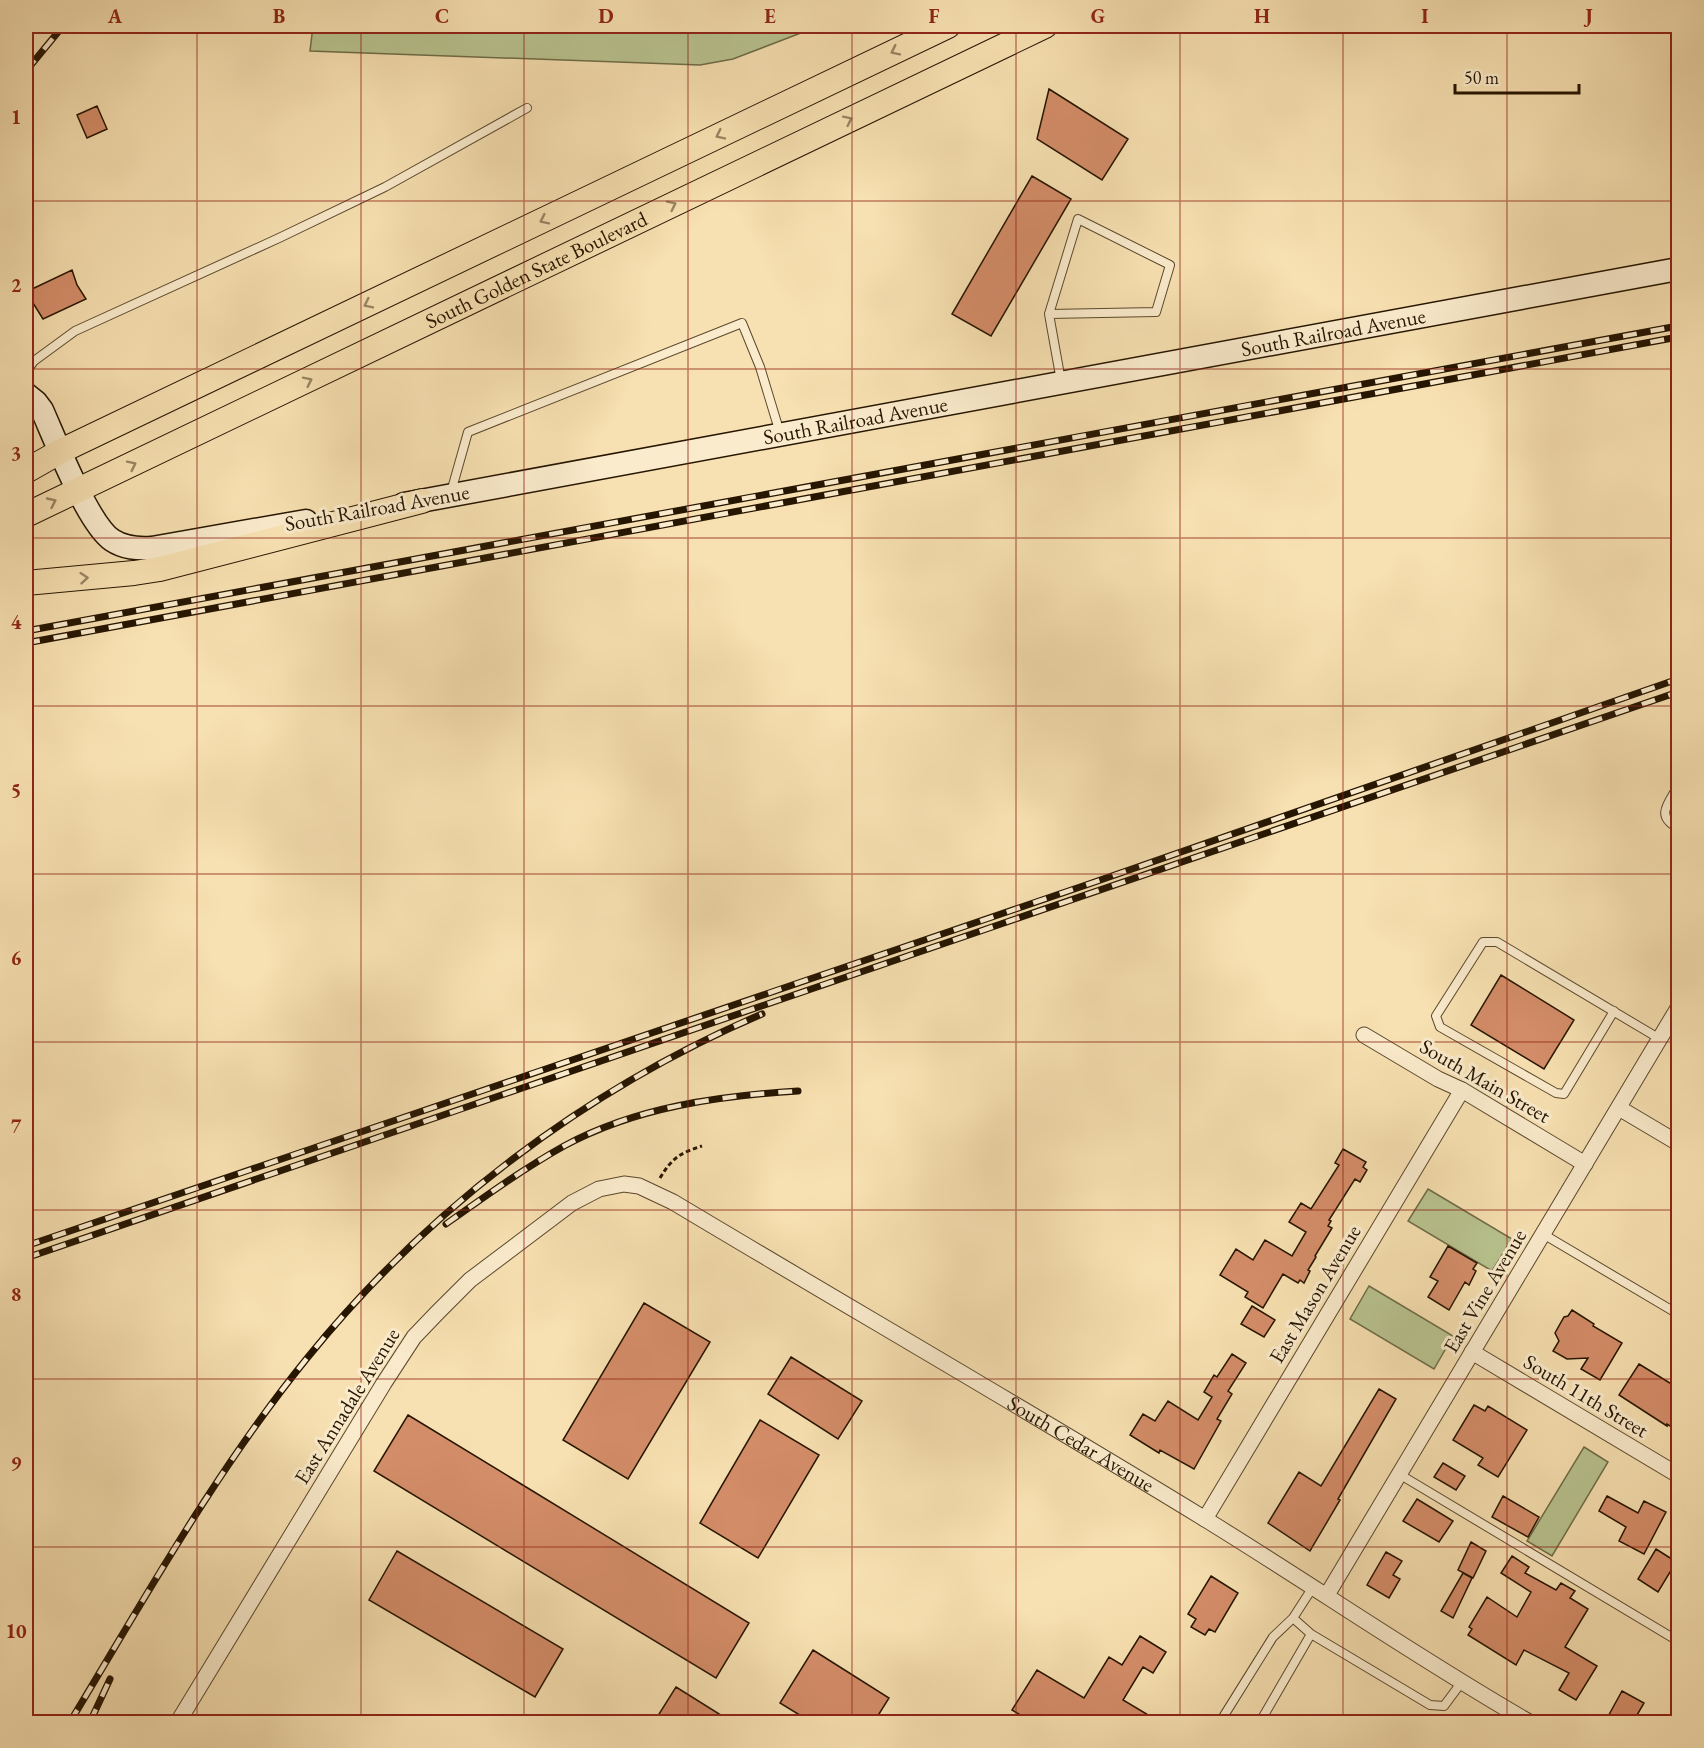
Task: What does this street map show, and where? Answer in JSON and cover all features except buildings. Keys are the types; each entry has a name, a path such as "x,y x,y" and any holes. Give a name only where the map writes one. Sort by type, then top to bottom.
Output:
{"main road":[{"name":"South Golden State Boulevard","path":"26,515 70,471 948,26"},
{"name":"South Golden State Boulevard","path":"26,471 70,471 1045,26"},
{"path":"26,583 160,569 422,501"}],"street":[{"name":"South Railroad Avenue","path":"70,471 104,533 120,544 138,549 152,548 422,501 1678,269"},
{"path":"26,394 42,410 70,471"},
{"name":"East Vine Avenue","path":"1327,1595 1678,1008"},
{"name":"South Main Street","path":"1364,1035 1438,1079 1462,1090 1585,1164"},
{"name":"East Mason Avenue","path":"1205,1519 1462,1090"},
{"path":"1619,1108 1678,1143"},
{"name":"South Cedar Avenue","path":"624,1184 653,1191 1205,1519 1327,1595 1461,1683 1529,1722"},
{"name":"East Annadale Avenue","path":"178,1722 414,1337 470,1281 572,1203 599,1189 624,1184"},
{"name":"South 11th Street","path":"1472,1352 1678,1475"}],"lane":[{"path":"26,372 34,361 75,331 385,187 527,108"},
{"path":"1049,314 1156,312 1170,265 1078,219 1049,314 1061,383"},
{"path":"450,495 468,432 742,322 760,367 780,434"},
{"path":"1678,786 1665,809 1669,823 1678,828"},
{"path":"1614,1011 1564,1094 1556,1093 1440,1027 1436,1016 1483,942 1497,942 1614,1011 1660,1039"},
{"path":"1543,1234 1678,1314"},
{"path":"1399,1474 1678,1641"},
{"path":"1220,1722 1273,1637 1293,1618 1313,1587"},
{"path":"1293,1618 1311,1634 1430,1705 1444,1706 1461,1683"},
{"path":"1260,1722 1311,1634"}],"path":[{"path":"653,1191 666,1168 682,1152 702,1146"}],"green space":[{"path":"313,26 819,26 733,59 700,65 310,51"},
{"path":"1428,1189 1512,1239 1492,1271 1408,1221"},
{"path":"1369,1286 1453,1336 1434,1369 1350,1319"},
{"path":"1584,1447 1608,1462 1552,1556 1527,1541"}],"railway":[{"path":"26,71 63,26"},
{"path":"26,631 1678,326"},
{"path":"26,643 1678,337"},
{"path":"26,1246 1086,885 1678,679"},
{"path":"26,1258 1678,692"},
{"path":"70,1722 212,1489 274,1400 355,1303 458,1203 514,1158 573,1116 634,1078 697,1044 762,1014"},
{"path":"446,1224 564,1146 620,1122 708,1100 798,1091"},
{"path":"90,1722 110,1679"}]}
